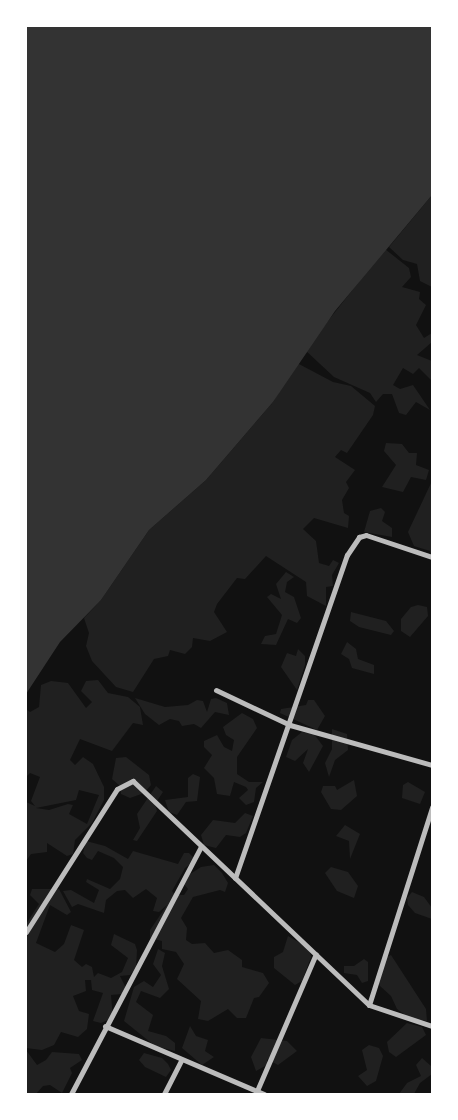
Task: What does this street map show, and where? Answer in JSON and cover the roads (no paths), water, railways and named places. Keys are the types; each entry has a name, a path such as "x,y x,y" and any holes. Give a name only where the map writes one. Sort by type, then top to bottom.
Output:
{"street":[{"path":"235,878 290,725 347,555 359,537 374,537 432,557"},
{"path":"216,690 290,725 432,765"},
{"path":"26,932 117,789 126,782 139,786 369,1005 432,1026"},
{"path":"369,1005 430,826 432,807"},
{"path":"70,1095 201,846"},
{"path":"256,1093 316,954"},
{"path":"105,1026 264,1095"},
{"path":"164,1095 181,1060"}]}
